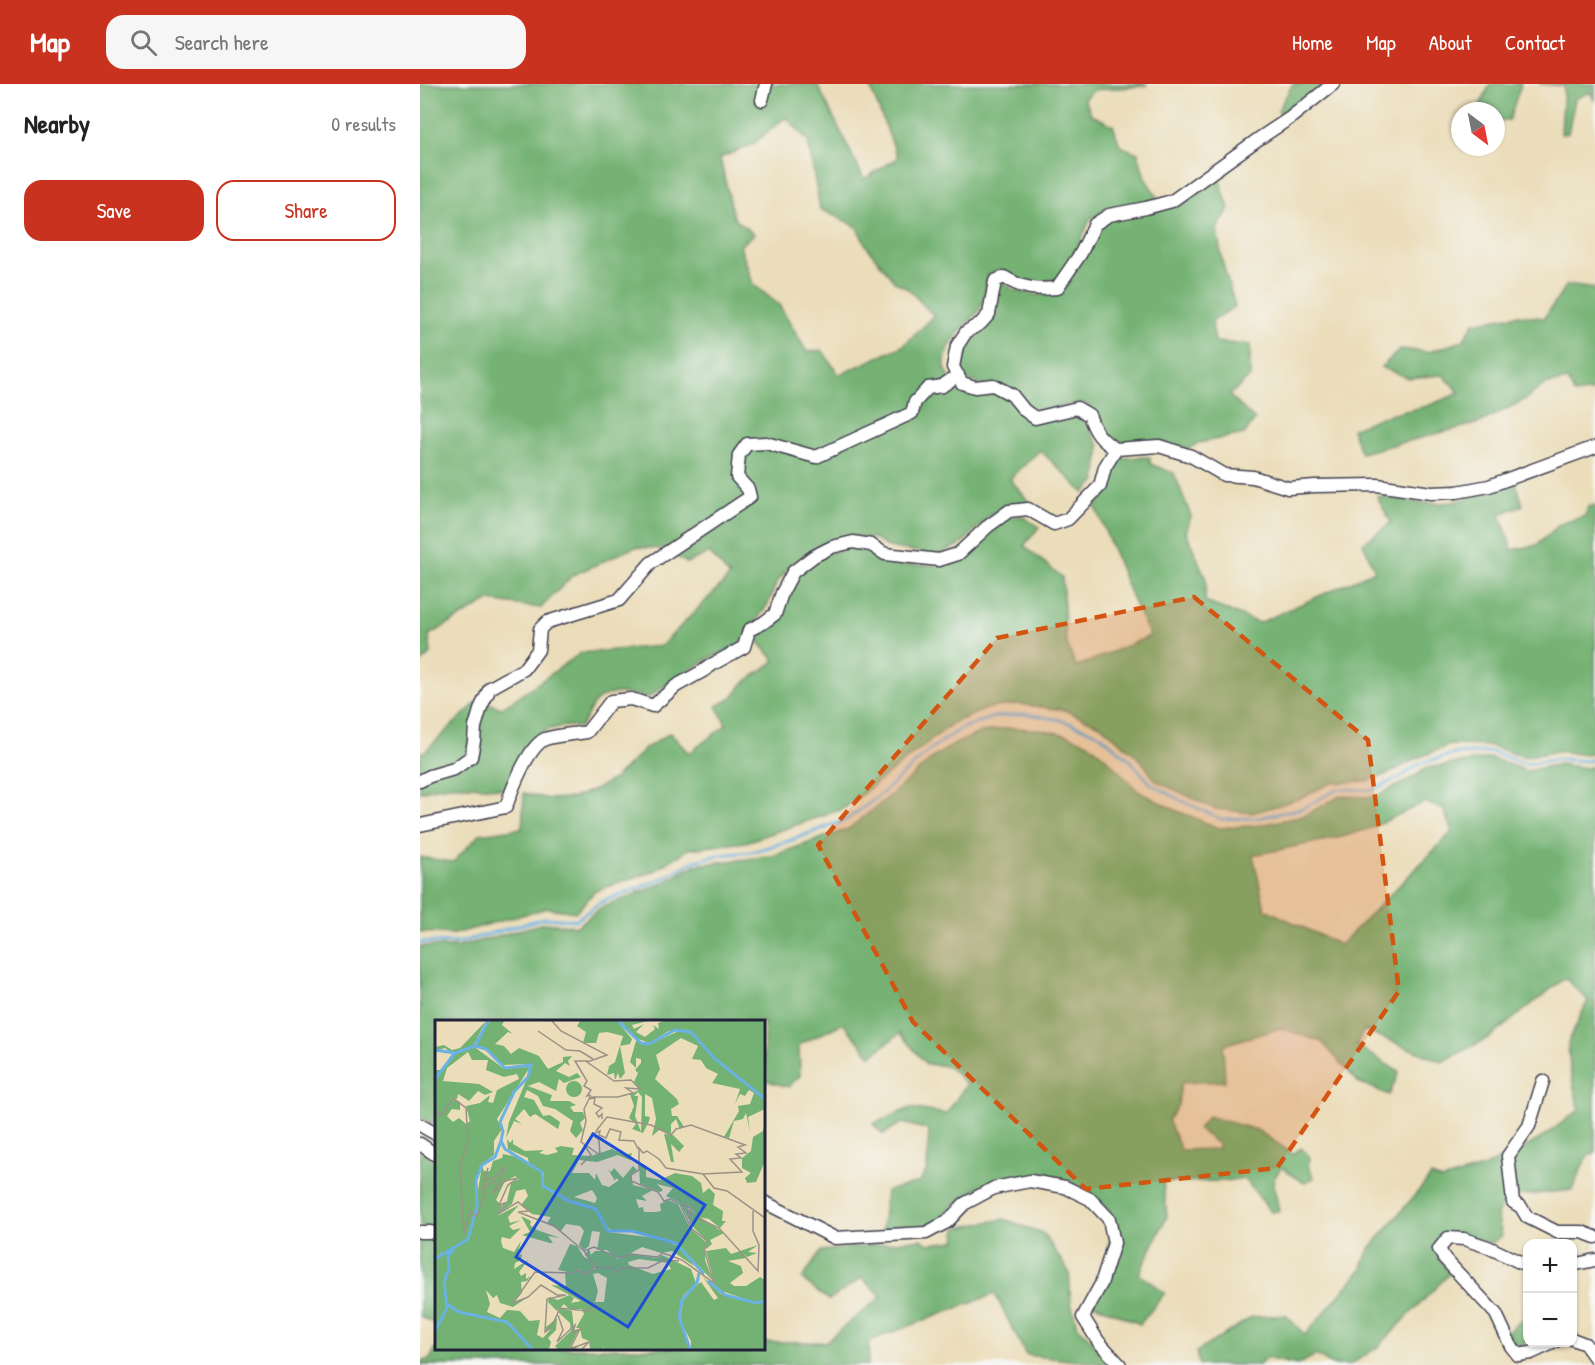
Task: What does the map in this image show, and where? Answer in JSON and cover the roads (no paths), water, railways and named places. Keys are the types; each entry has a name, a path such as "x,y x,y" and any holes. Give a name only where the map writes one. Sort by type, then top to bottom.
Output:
{"street":[{"path":"762,100 766,84"},
{"path":"1333,84 1290,118 1172,201 1109,216 1095,224 1081,253 1057,288 1041,290 1016,285 1004,277 995,281 989,314 981,323 966,332 957,346 953,367 962,383 975,387 993,385 1012,395 1024,410 1035,418 1077,408 1089,415 1094,428 1104,442 1116,449 1159,446 1191,456 1224,475 1253,477 1288,488 1377,485 1431,493 1457,492 1489,486 1595,447"},
{"path":"420,780 454,769 471,758 475,727 490,688 524,669 538,650 540,629 547,622 619,600 651,563 750,496 748,489 737,477 739,455 747,444 766,443 816,457 912,412 915,402 928,388 942,386 958,375"},
{"path":"420,825 506,807 514,785 534,747 546,739 587,732 610,701 631,699 653,706 676,686 744,647 749,630 776,614 782,593 793,572 814,556 832,547 853,542 872,545 885,554 939,560 958,554 987,527 1009,511 1028,509 1054,524 1068,519 1100,486 1105,467 1116,449"},
{"path":"1543,1081 1529,1126 1508,1156 1513,1202 1521,1207 1527,1217 1557,1232 1582,1232 1595,1237"},
{"path":"420,1125 435,1133"},
{"path":"420,1144 435,1154"},
{"path":"765,1203 835,1238 926,1233 947,1222 964,1204 994,1188 1030,1181 1065,1186 1090,1198 1109,1219 1114,1244 1101,1284 1083,1317 1098,1341 1120,1365"},
{"path":"420,1232 435,1234"},
{"path":"1523,1264 1488,1247 1464,1239 1448,1238 1439,1248 1444,1258 1496,1314 1511,1346 1518,1355 1531,1353 1544,1347"},
{"path":"1577,1264 1595,1260"},
{"path":"1577,1340 1586,1344 1595,1358"}],"waterway":[{"path":"420,942 458,943 544,918 576,920 601,902 662,879 692,862 719,855 752,852 846,820 878,797 931,749 962,728 994,717 1026,714 1061,720 1099,734 1130,760 1151,784 1221,819 1258,818 1303,808 1338,789 1373,790 1400,777 1421,763 1455,754 1492,752 1526,764 1560,759 1587,761 1595,759"}]}
